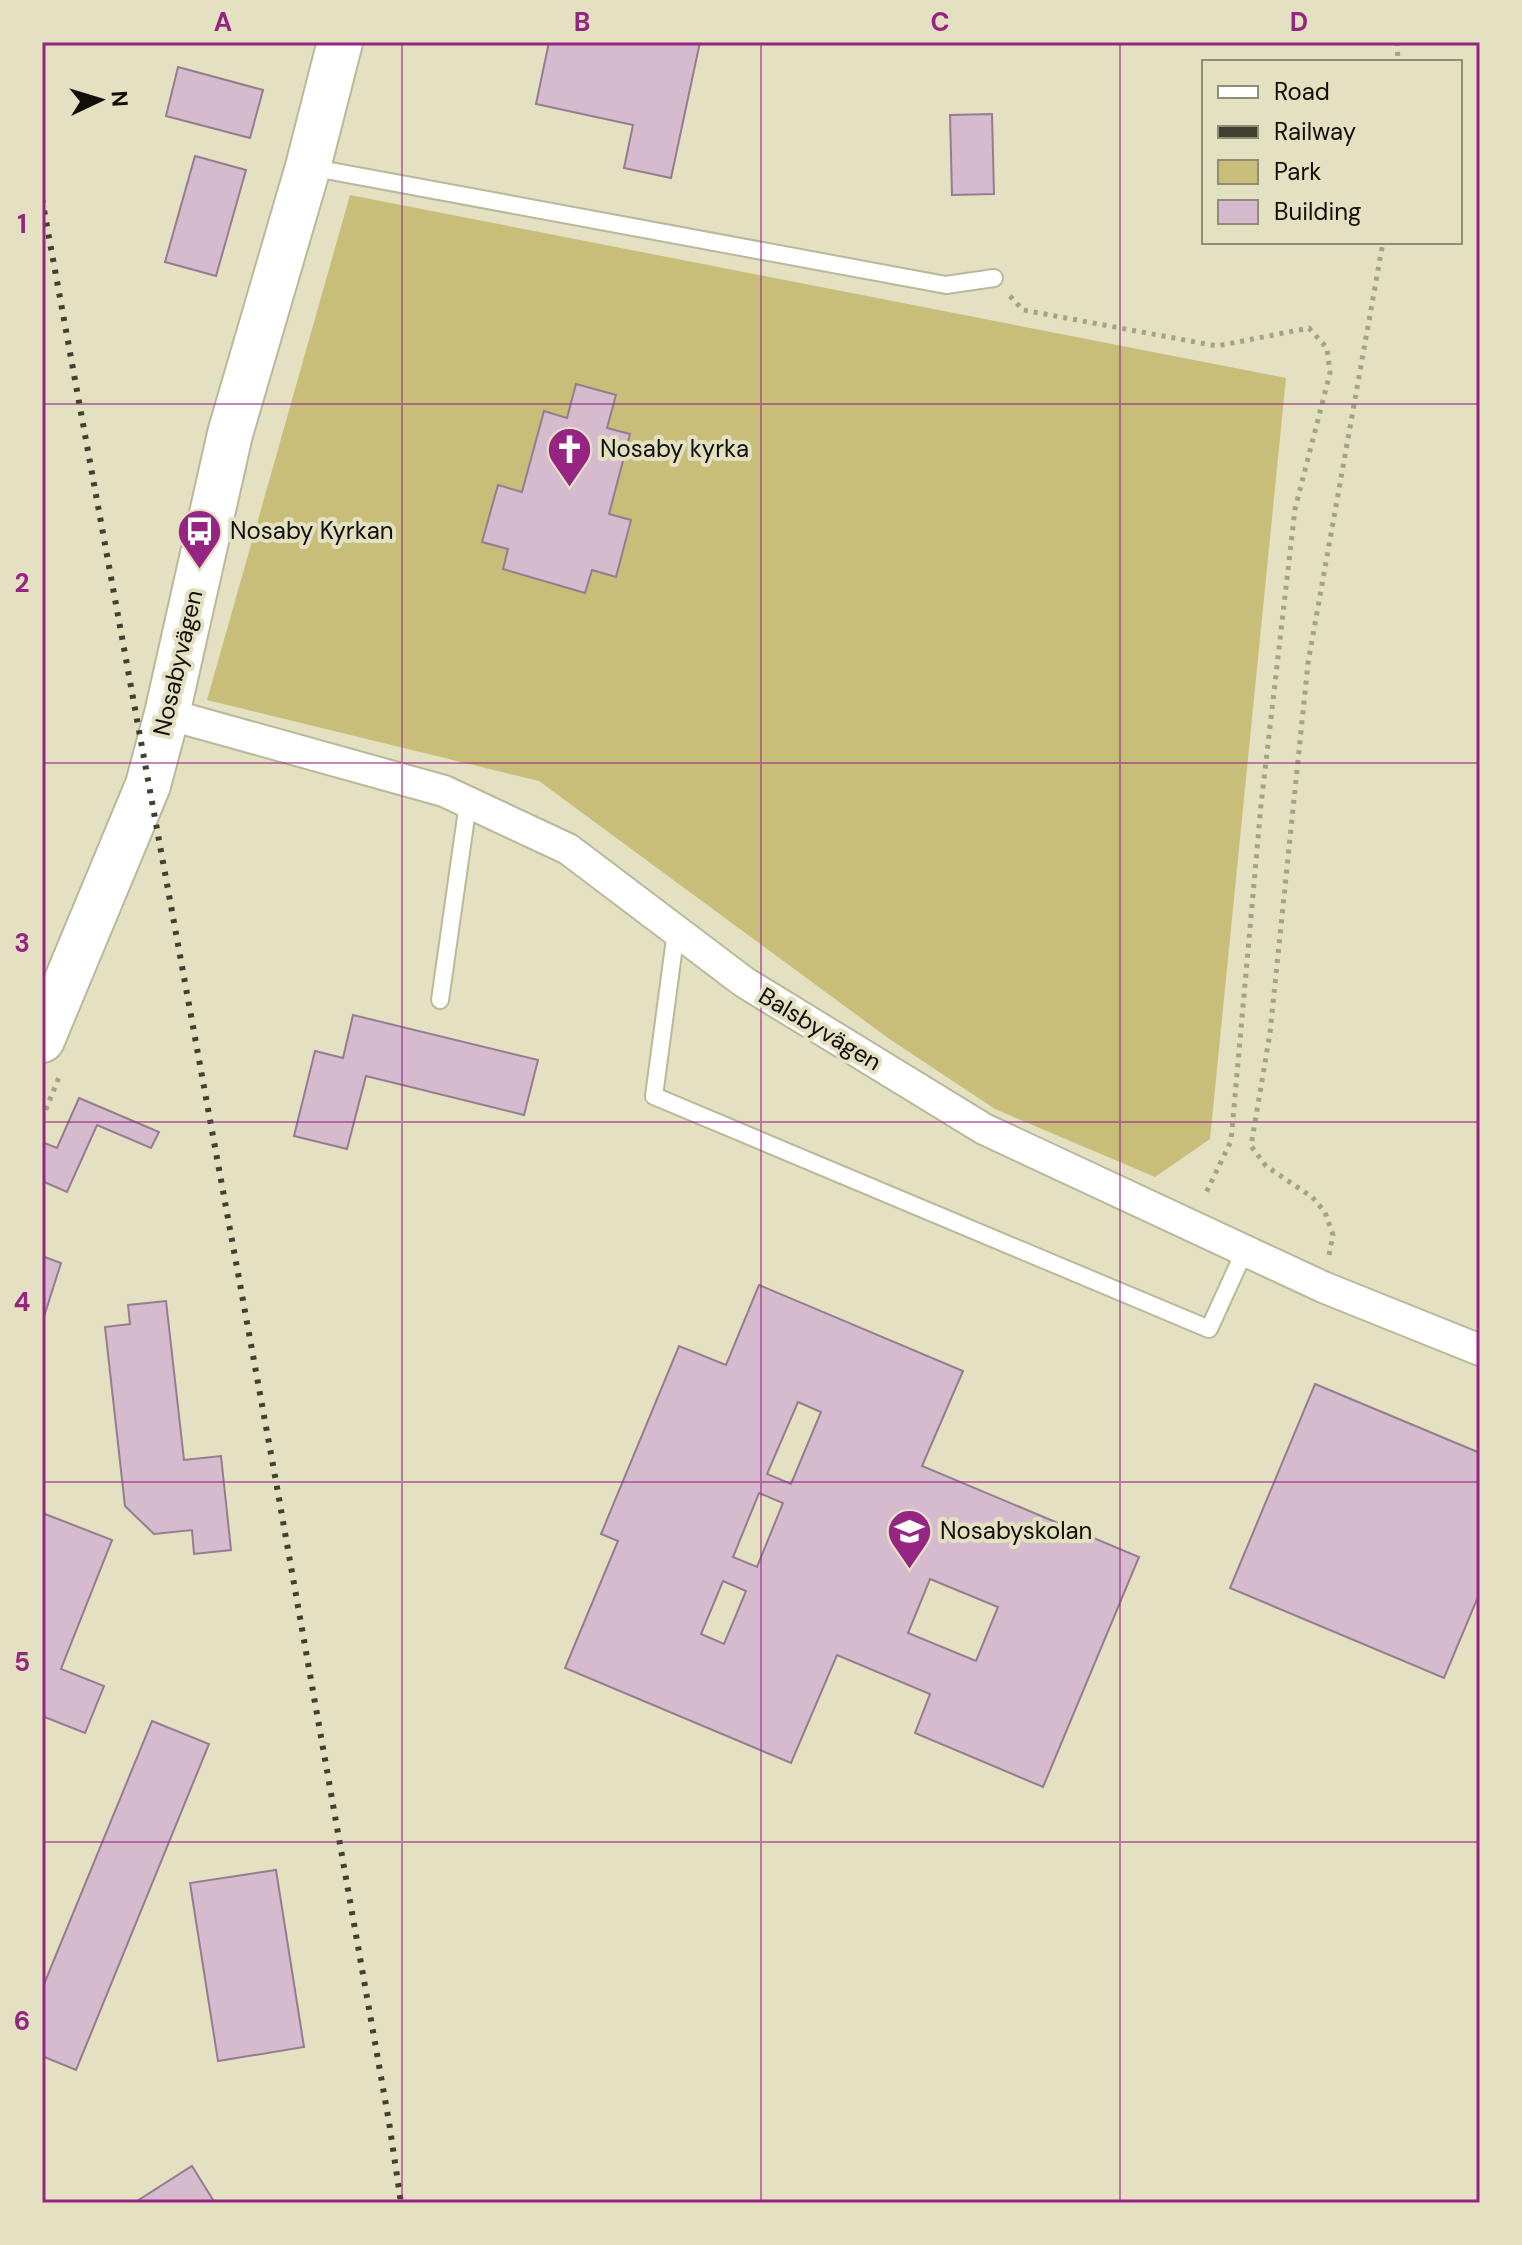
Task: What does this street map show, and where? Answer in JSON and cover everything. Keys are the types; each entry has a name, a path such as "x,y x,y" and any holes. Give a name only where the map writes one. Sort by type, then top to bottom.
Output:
{"main road":[{"name":"Nosabyvägen","path":"42,1040 148,785 230,434 308,167 340,42"}],"street":[{"name":"Balsbyvägen","path":"167,714 444,791 568,849 744,982 984,1129 1323,1287 1480,1350"}],"lane":[{"path":"308,167 946,285 994,278"},
{"path":"440,1000 468,803"},
{"path":"676,931 654,1096 1209,1329 1245,1250"}],"path":[{"path":"1323,1287 1333,1235 1325,1212 1312,1197 1266,1166 1251,1146 1270,1033 1308,663 1383,244"},
{"path":"994,278 1023,310 1217,346 1309,328 1327,348 1330,373 1295,509 1261,805 1231,1141 1190,1224"}],"green space":[{"path":"350,195 1286,378 1210,1139 1155,1177 995,1109 888,1038 539,781 207,700"}],"building":[{"path":"549,42 700,42 671,178 624,168 633,125 536,104"},
{"path":"178,67 263,90 250,138 166,116"},
{"path":"992,114 994,194 952,195 950,115"},
{"path":"195,156 246,170 216,276 165,262"},
{"name":"Nosaby kyrka","path":"576,384 616,395 607,428 630,434 609,514 631,520 616,577 592,570 585,593 503,569 508,549 482,542 498,485 522,492 544,411 567,418"},
{"path":"353,1015 538,1060 524,1115 366,1076 347,1149 294,1136 315,1051 343,1058"},
{"path":"79,1098 159,1132 151,1148 97,1125 67,1192 42,1181 42,1142 57,1148"},
{"path":"42,1256 61,1263 42,1323"},
{"path":"759,1285 963,1371 922,1466 1139,1557 1043,1787 915,1733 930,1694 837,1655 791,1763 565,1668 618,1541 601,1534 679,1346 726,1365","holes":["798,1402 821,1412 791,1484 767,1474","759,1493 783,1503 757,1567 733,1557","930,1579 998,1607 976,1661 908,1633","723,1581 746,1591 724,1644 701,1634"]},
{"path":"166,1301 184,1460 221,1456 231,1550 194,1554 192,1530 154,1534 125,1506 105,1327 130,1324 128,1305"},
{"path":"1315,1384 1480,1453 1480,1592 1444,1678 1230,1588"},
{"path":"45,1514 112,1540 61,1669 104,1686 85,1733 42,1716 42,1522"},
{"path":"152,1721 209,1744 76,2070 42,2056 42,1989"},
{"path":"276,1870 304,2047 218,2061 190,1883"},
{"path":"192,2166 215,2203 134,2203"}],"railway":[{"path":"42,199 275,1476 401,2203"}],"place":[{"name":"Nosaby kyrka","path":"569,488"},
{"name":"Nosaby Kyrkan","path":"199,570"},
{"name":"Nosabyskolan","path":"909,1570"}]}
